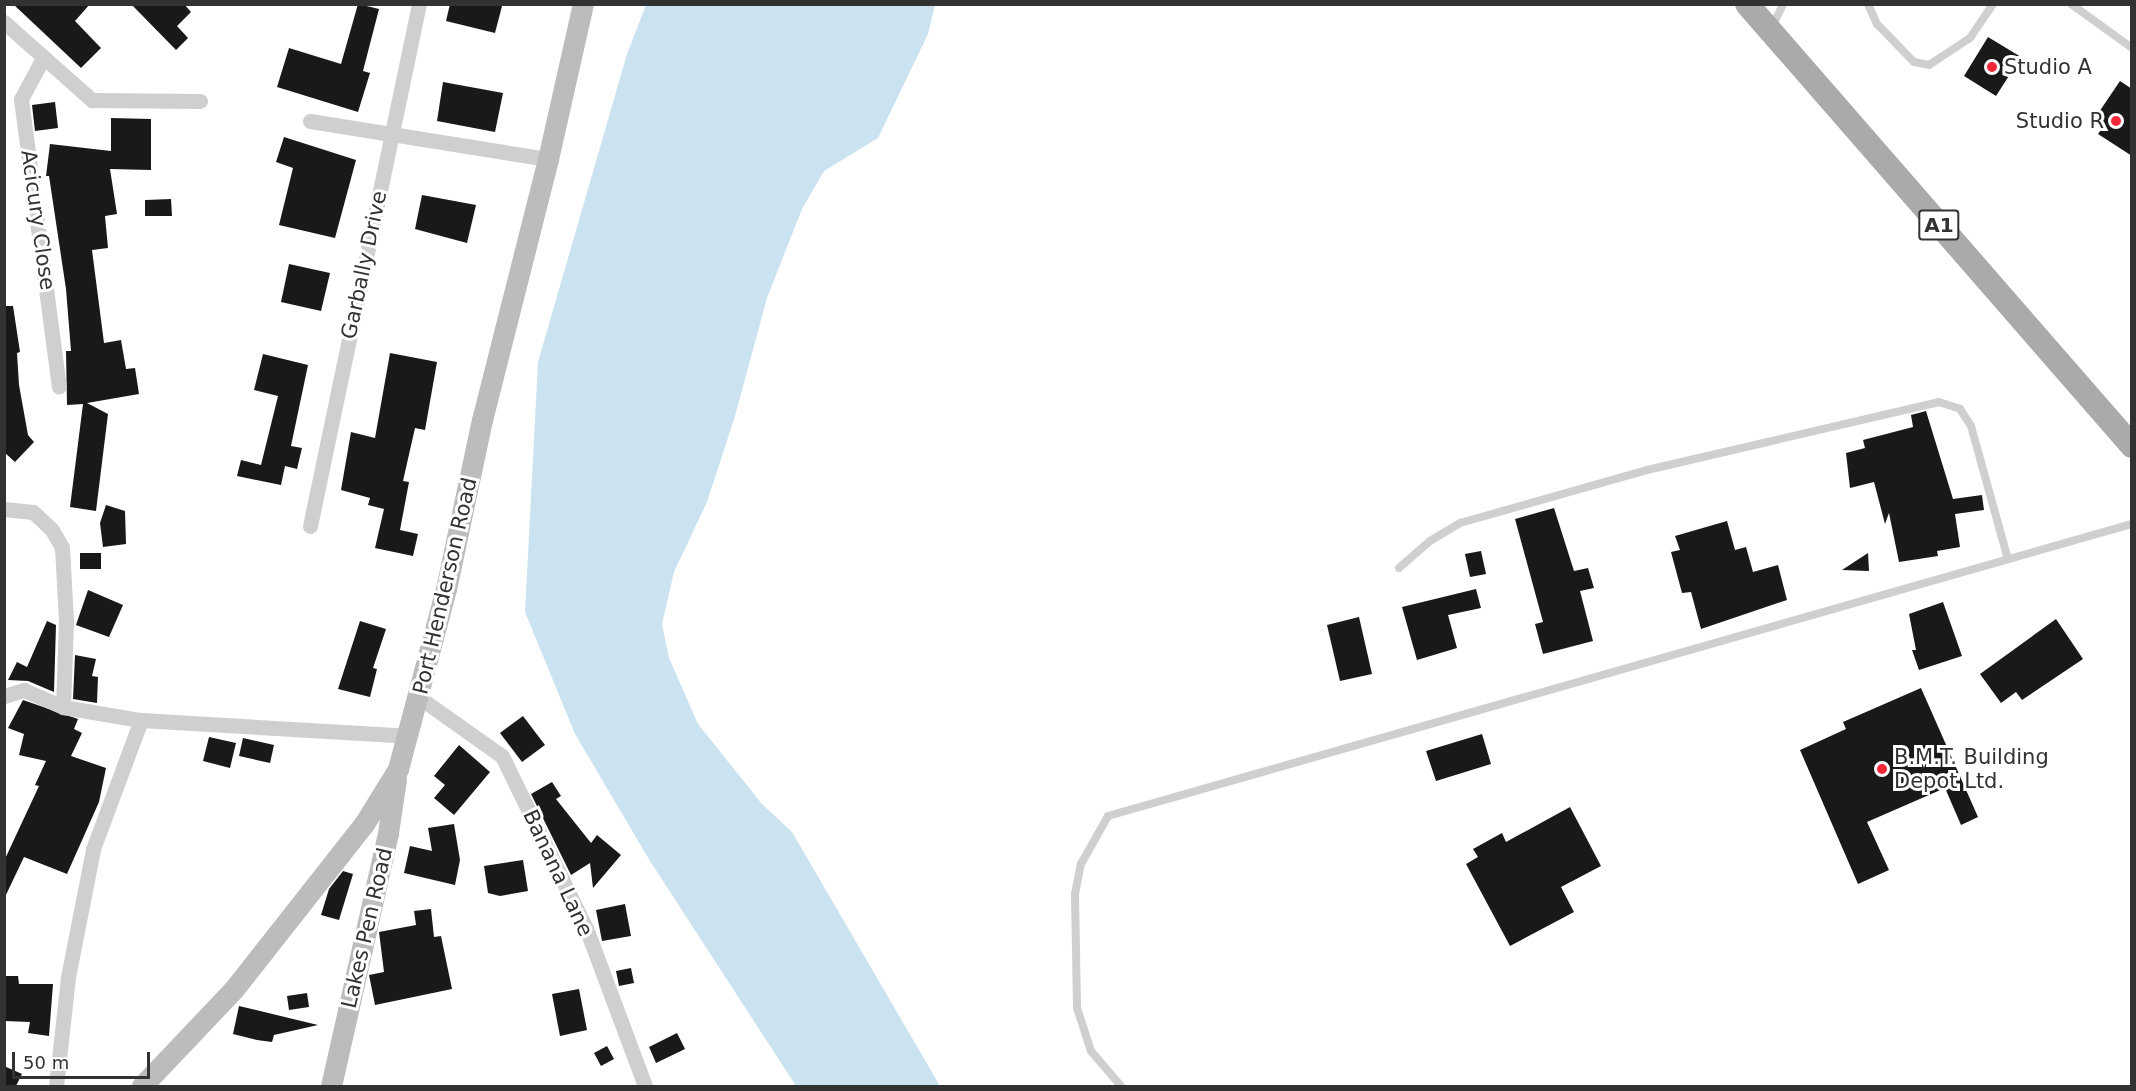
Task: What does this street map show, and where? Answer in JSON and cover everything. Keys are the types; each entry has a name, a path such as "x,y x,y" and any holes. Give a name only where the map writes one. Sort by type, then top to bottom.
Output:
{"main road":[{"name":"A1","path":"1747,4 2132,447"}],"street":[{"name":"Garbally Drive","path":"310,526 419,4"},
{"name":"Port Henderson Road","path":"142,1086 234,989 364,824 398,769 420,698 482,420 548,159 583,4"},
{"path":"4,22 92,100 200,101"},
{"name":"Acicury Close","path":"43,58 21,99 59,386"},
{"path":"310,121 548,159"},
{"path":"4,509 33,512 51,530 62,547 66,632 63,707"},
{"path":"4,696 24,690 63,707 141,720 408,736"},
{"name":"Banana Lane","path":"420,698 502,756 586,928 645,1086"},
{"path":"56,1086 68,977 93,849 141,720"},
{"name":"Lakes Pen Road","path":"331,1086 388,832 398,769"}],"lane":[{"path":"1770,30 1783,4"},
{"path":"1868,4 1878,24 1914,62 1929,65 1970,38 1993,4"},
{"path":"2071,4 2132,48"},
{"path":"1399,568 1430,541 1460,523 1647,470 1939,402 1960,409 1971,426 2007,556"},
{"path":"1121,1086 1091,1051 1077,1008 1076,894 1080,864 1108,816 2007,556 2132,524"}],"water":[{"path":"646,5 935,5 928,34 878,138 824,171 802,209 767,298 735,416 707,502 674,572 662,624 669,658 698,724 762,804 792,832 940,1086 796,1086 650,861 575,734 525,612 538,362 627,54"}],"building":[{"path":"13,4 90,4 75,21 101,48 81,68"},
{"path":"131,4 184,4 191,12 177,26 188,38 176,50"},
{"path":"358,4 379,9 363,71 370,73 358,112 277,87 289,48 341,64"},
{"path":"450,4 502,6 495,33 446,21"},
{"name":"Studio A","path":"1988,37 2021,57 1996,96 1964,76"},
{"name":"Studio R","path":"2120,81 2132,89 2132,156 2098,134 2105,124 2095,118"},
{"path":"443,82 503,93 495,132 437,121"},
{"path":"55,102 58,128 35,131 32,105"},
{"path":"111,118 151,119 151,170 110,169 117,214 105,216 108,248 92,250 104,343 121,340 126,369 135,368 139,394 87,403 108,414 96,511 70,507 83,404 67,405 66,351 71,351 66,289 49,176 46,176 50,144 111,151"},
{"path":"284,137 356,160 335,238 279,225 293,168 276,162"},
{"path":"422,195 476,205 467,243 415,229"},
{"path":"171,199 172,216 145,216 145,200"},
{"path":"289,264 330,273 321,311 281,302"},
{"path":"4,306 13,306 20,352 17,353 19,385 28,435 34,442 15,462 4,452"},
{"path":"390,353 437,362 425,430 415,428 403,481 409,482 400,530 418,534 413,556 375,548 384,509 368,505 370,498 341,490 351,432 375,438"},
{"path":"263,354 308,365 291,446 302,448 297,469 285,466 281,485 237,476 241,460 261,465 278,396 254,390"},
{"path":"1926,411 1953,499 1982,495 1984,510 1955,514 1960,547 1937,551 1938,556 1899,562 1889,513 1885,524 1874,482 1850,488 1846,453 1865,448 1863,440 1913,427 1911,415"},
{"path":"106,505 125,511 126,544 103,547 100,523"},
{"path":"1554,508 1574,571 1588,568 1594,588 1580,591 1593,641 1543,654 1535,624 1543,622 1515,519"},
{"path":"1727,521 1735,550 1746,547 1753,572 1778,565 1787,600 1701,629 1691,592 1682,593 1671,552 1680,550 1675,536"},
{"path":"1481,551 1486,574 1470,577 1465,554"},
{"path":"80,553 101,553 101,569 80,569"},
{"path":"1868,553 1869,571 1842,570"},
{"path":"1476,589 1481,608 1448,615 1457,648 1417,660 1402,607"},
{"path":"88,590 123,605 109,637 76,625"},
{"path":"1943,602 1962,656 1919,670 1912,650 1916,650 1909,614"},
{"path":"1359,617 1372,674 1340,681 1327,625"},
{"path":"2056,619 2083,659 2022,700 2016,692 2001,703 1980,674"},
{"path":"47,621 56,625 54,692 28,681 8,680 17,662 27,667"},
{"path":"360,621 386,629 373,668 377,669 370,697 338,689"},
{"path":"75,655 96,659 92,676 98,677 97,703 73,699"},
{"name":"B.M.T. Building Depot Ltd.","path":"1921,688 1978,817 1961,825 1945,788 1867,822 1889,870 1858,884 1800,750 1846,729 1843,722"},
{"path":"23,700 78,719 74,729 82,733 71,756 106,768 99,802 67,874 24,857 4,899 4,861 39,786 35,785 46,761 19,755 24,734 8,728"},
{"path":"523,716 545,745 522,762 500,733"},
{"path":"1482,734 1491,764 1436,781 1426,751"},
{"path":"209,737 236,743 230,768 203,761"},
{"path":"243,738 274,745 270,763 239,756"},
{"path":"459,745 490,772 454,815 434,798 445,785 434,776"},
{"path":"552,782 561,796 556,799 591,843 597,835 621,855 593,888 590,863 571,875 531,794"},
{"path":"1570,807 1601,866 1561,887 1574,912 1510,946 1466,864 1478,857 1473,849 1502,833 1506,842"},
{"path":"454,824 460,860 455,885 404,873 410,846 432,851 428,828"},
{"path":"523,860 528,891 500,896 488,893 484,866"},
{"path":"343,871 353,874 339,920 321,915 329,889"},
{"path":"625,904 631,936 602,941 596,910"},
{"path":"431,909 434,937 441,936 452,989 375,1005 369,975 384,972 379,932 416,925 414,911"},
{"path":"631,968 634,983 619,986 616,971"},
{"path":"4,976 18,976 19,984 53,984 49,1036 28,1033 30,1022 4,1021"},
{"path":"579,989 587,1030 560,1036 552,994"},
{"path":"307,993 309,1007 289,1010 287,996"},
{"path":"239,1006 318,1025 274,1035 272,1042 257,1040 233,1034"},
{"path":"677,1033 685,1049 656,1063 649,1047"},
{"path":"607,1046 614,1059 601,1066 594,1053"},
{"path":"4,1066 22,1074 16,1086 4,1086"}],"place":[{"name":"Studio A","path":"1992,67"},
{"name":"Studio R","path":"2116,121"},
{"name":"B.M.T. Building Depot Ltd.","path":"1882,769"}]}
